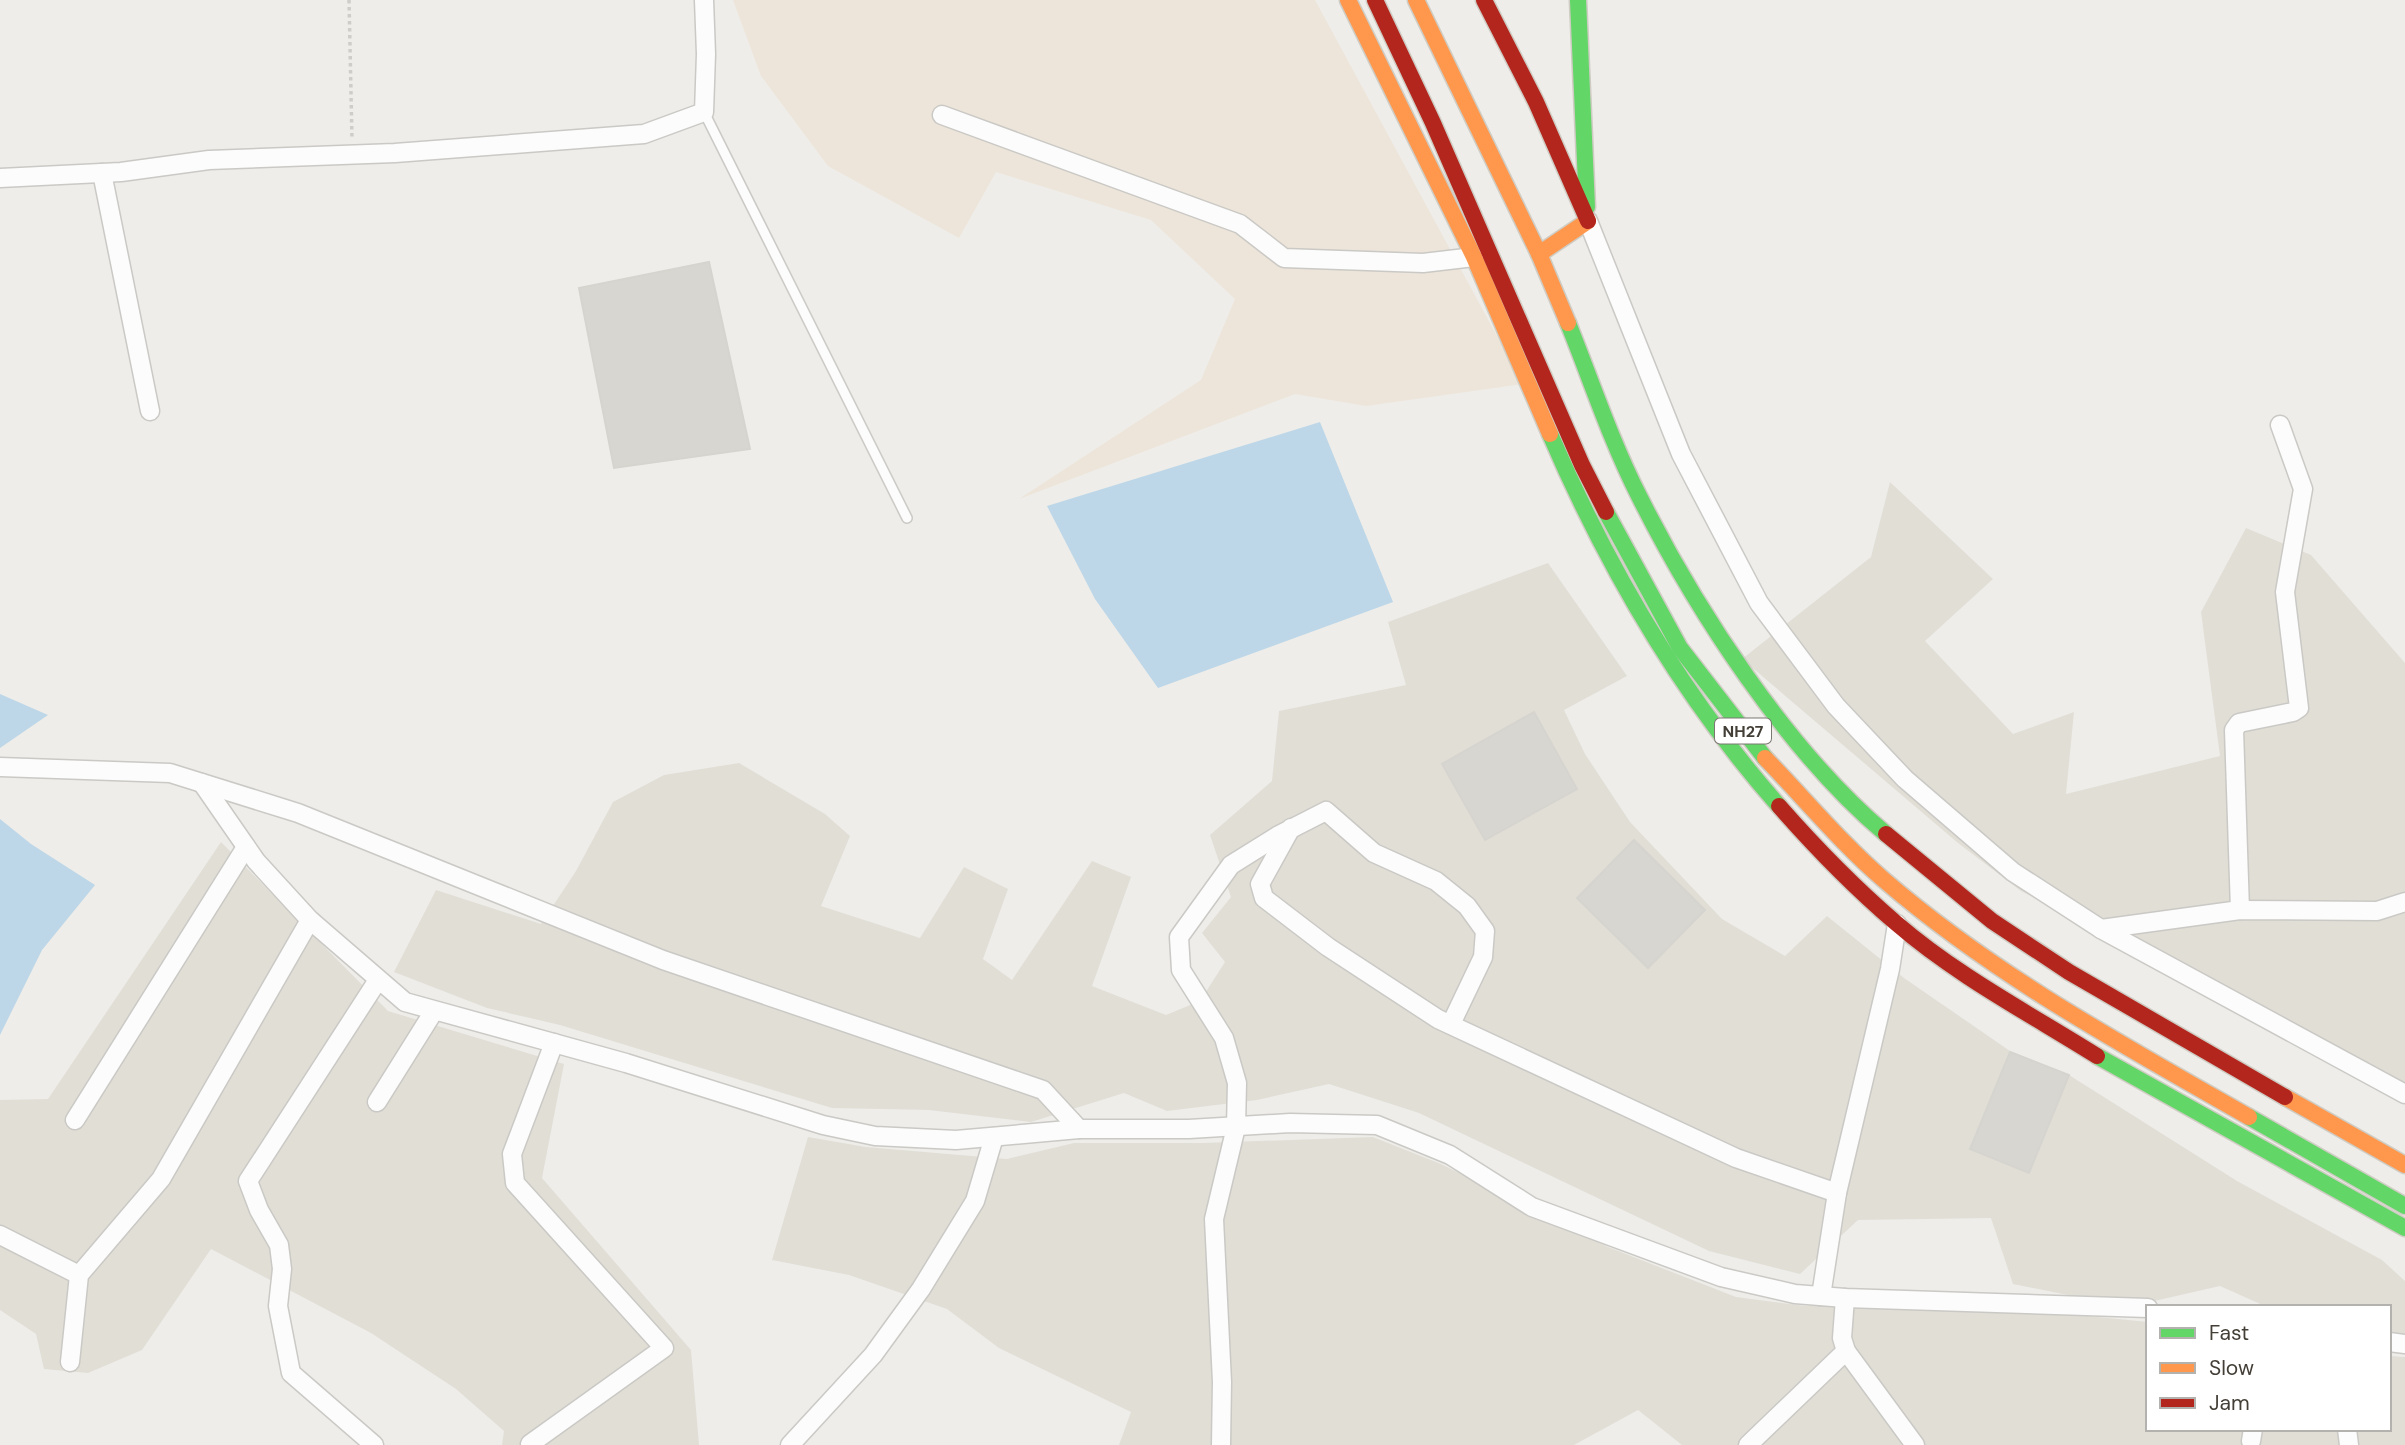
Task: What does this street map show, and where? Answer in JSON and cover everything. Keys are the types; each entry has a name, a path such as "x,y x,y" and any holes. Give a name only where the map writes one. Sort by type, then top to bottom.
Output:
{"main road":[{"path":"1348,0 1474,257 1578,499 1647,628 1734,755 1810,840 1897,924 1963,972 2103,1060 2405,1228"},
{"name":"NH27","path":"1376,0 1433,123 1582,465 1644,587 1680,648 1762,755 1883,879 1991,962 2125,1047 2405,1206"},
{"name":"NH27","path":"1416,0 1539,254 1638,495 1711,623 1809,759 1871,821 1992,921 2175,1035 2405,1165"},
{"path":"1484,0 1536,102 1588,221"},
{"path":"1578,0 1588,221"},
{"path":"1539,254 1588,221"}],"street":[{"path":"0,178 102,173 209,160 353,155 644,134 704,112 704,0"},
{"path":"942,115 1240,224 1284,258 1423,263 1474,257"},
{"path":"102,173 150,411"},
{"path":"1588,221 1681,454 1759,603 1836,706 1905,779 2012,872 2101,929 2405,1094"},
{"path":"2240,910 2234,730 2239,723 2293,712 2299,708 2285,592 2303,489 2280,425"},
{"path":"0,767 170,773 298,813 663,960 1043,1090 1079,1129"},
{"path":"202,783 246,847 310,920 405,1002 554,1043 823,1125 875,1136 956,1140 1079,1129 1121,1131 1290,1123 1377,1125 1450,1155 1532,1207 1721,1277 1796,1294 1845,1298 2146,1308"},
{"path":"1221,1445 1222,1382 1214,1219 1236,1127 1237,1083 1224,1038 1181,970 1179,937 1231,865 1291,828 1326,811 1374,853 1436,881 1466,906 1485,931 1483,957 1451,1024"},
{"path":"1291,828 1260,884 1264,898 1328,947 1438,1019 1736,1158 1837,1193"},
{"path":"75,1120 246,847"},
{"path":"2101,929 2240,910 2377,911 2405,902"},
{"path":"70,1362 79,1275 161,1178 310,920"},
{"path":"1821,1296 1837,1193 1884,994 1897,924"},
{"path":"374,1445 349,1427 291,1373 278,1306 282,1269 279,1245 259,1210 248,1181 378,980"},
{"path":"377,1102 433,1011"},
{"path":"530,1444 664,1348 515,1183 512,1154 554,1043"},
{"path":"790,1445 873,1355 921,1289 975,1201 995,1137"},
{"path":"0,1235 79,1275"},
{"path":"1845,1298 1842,1338 1846,1351 1915,1445"},
{"path":"1748,1445 1846,1351"}],"lane":[{"path":"704,112 907,518"}],"path":[{"path":"349,0 353,155"}],"shaded area":[{"path":"733,0 1315,0 1523,384 1366,406 1295,394 1019,499 1201,380 1235,299 1151,220 996,172 959,238 828,166 761,76"},
{"path":"1890,482 1993,579 1925,641 2013,734 2074,712 2066,794 2220,756 2201,612 2246,528 2311,555 2405,663 2405,1086 2021,891 1958,843 1742,659 1871,557"},
{"path":"1548,563 1627,676 1564,710 1585,754 1630,822 1722,919 1785,956 1827,916 1904,978 2010,1051 2069,1075 2237,1181 2382,1260 2405,1281 2405,1344 2391,1342 2391,1305 2263,1305 2220,1286 2128,1307 2013,1284 1991,1218 1858,1220 1800,1274 1709,1251 1419,1113 1329,1084 1257,1100 1167,1111 1124,1093 1031,1122 929,1110 832,1108 560,1025 487,1008 394,972 436,890 541,924 576,871 613,802 664,775 739,763 825,814 850,836 821,906 920,938 964,867 1008,889 983,959 1012,980 1092,861 1131,877 1092,986 1166,1015 1200,1001 1225,962 1202,933 1231,897 1210,835 1272,781 1279,711 1406,685 1388,622"},
{"path":"221,842 388,1011 564,1064 542,1178 691,1350 699,1445 502,1445 504,1431 456,1389 371,1333 211,1249 142,1350 88,1373 44,1369 36,1334 0,1310 0,1100 48,1099"},
{"path":"808,1137 866,1147 1007,1159 1074,1143 1203,1143 1373,1137 1441,1164 1608,1247 1736,1297 1806,1306 1933,1300 2146,1322 2146,1431 2391,1431 2391,1356 2405,1357 2405,1445 1682,1445 1638,1410 1574,1445 1119,1445 1131,1412 999,1348 947,1309 849,1275 772,1260"}],"water":[{"path":"1320,422 1393,602 1158,688 1095,599 1047,506"},
{"path":"0,694 48,715 0,748"},
{"path":"0,819 31,844 95,885 42,950 0,1035"}],"building":[{"path":"709,262 750,449 614,468 579,288"},
{"path":"1534,712 1577,789 1485,840 1442,764"},
{"path":"1634,840 1705,910 1648,968 1577,898"},
{"path":"2010,1052 2069,1075 2029,1173 1970,1149"}],"traffic: fast":[{"path":"1578,0 1587,207"},
{"path":"1568,323 1629,475 1662,540 1716,631 1747,677 1814,763 1886,834"},
{"path":"1550,434 1597,534 1650,629 1710,720 1779,806"},
{"path":"1606,512 1680,648 1765,758"},
{"path":"2097,1056 2405,1228"},
{"path":"2249,1117 2405,1206"}],"traffic: slow":[{"path":"1348,0 1474,257 1550,434"},
{"path":"1416,0 1539,254 1568,323"},
{"path":"1539,254 1588,221"},
{"path":"1765,758 1868,866 1926,915 2060,1007 2249,1117"},
{"path":"2285,1097 2405,1165"}],"traffic: jam":[{"path":"1375,0 1433,123 1582,465 1606,512"},
{"path":"1484,0 1536,102 1588,221"},
{"path":"1779,806 1850,881 1919,942 1968,977 2097,1056"},
{"path":"1886,834 1992,921 2069,972 2285,1097"}]}
